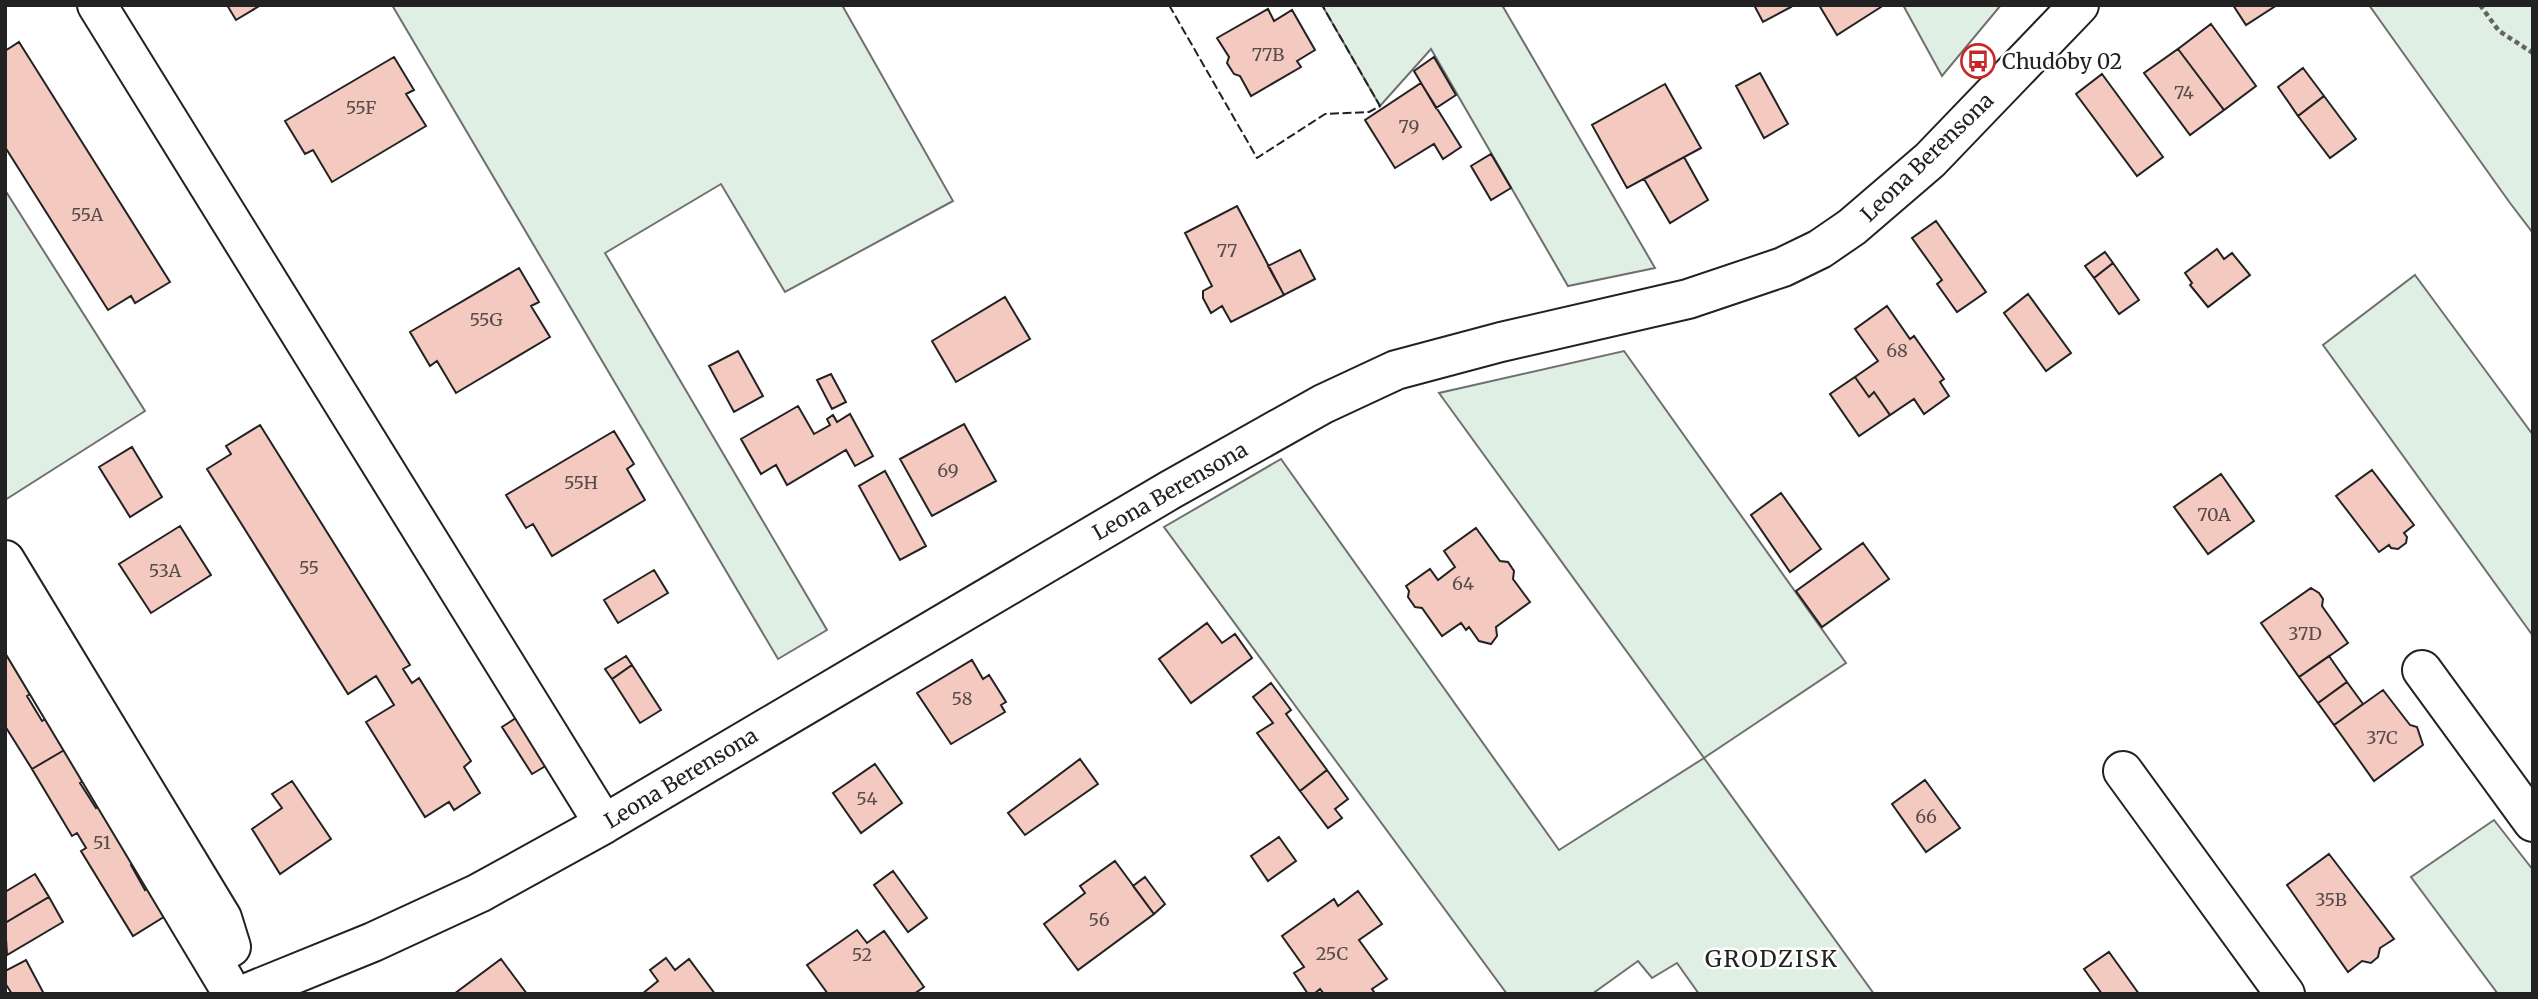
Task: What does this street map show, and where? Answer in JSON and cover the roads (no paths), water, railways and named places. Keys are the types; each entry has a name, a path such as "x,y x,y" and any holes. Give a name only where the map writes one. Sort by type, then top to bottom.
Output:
{"street":[{"path":"97,5 604,824"},
{"name":"Leona Berensona","path":"244,994 373,942 479,893 604,824 1158,496 1323,404 1396,370 1501,342 1688,299 1783,267 1820,249 1852,227 1930,160 2079,5"},
{"path":"5,559 222,918 231,947 212,959"},
{"path":"5,614 233,994"},
{"path":"2422,670 2533,822"},
{"path":"2123,771 2286,994"}],"place":[{"name":"Chudoby 02","path":"1978,61"}],"district":[{"name":"GRODZISK","path":"1772,958"}]}
